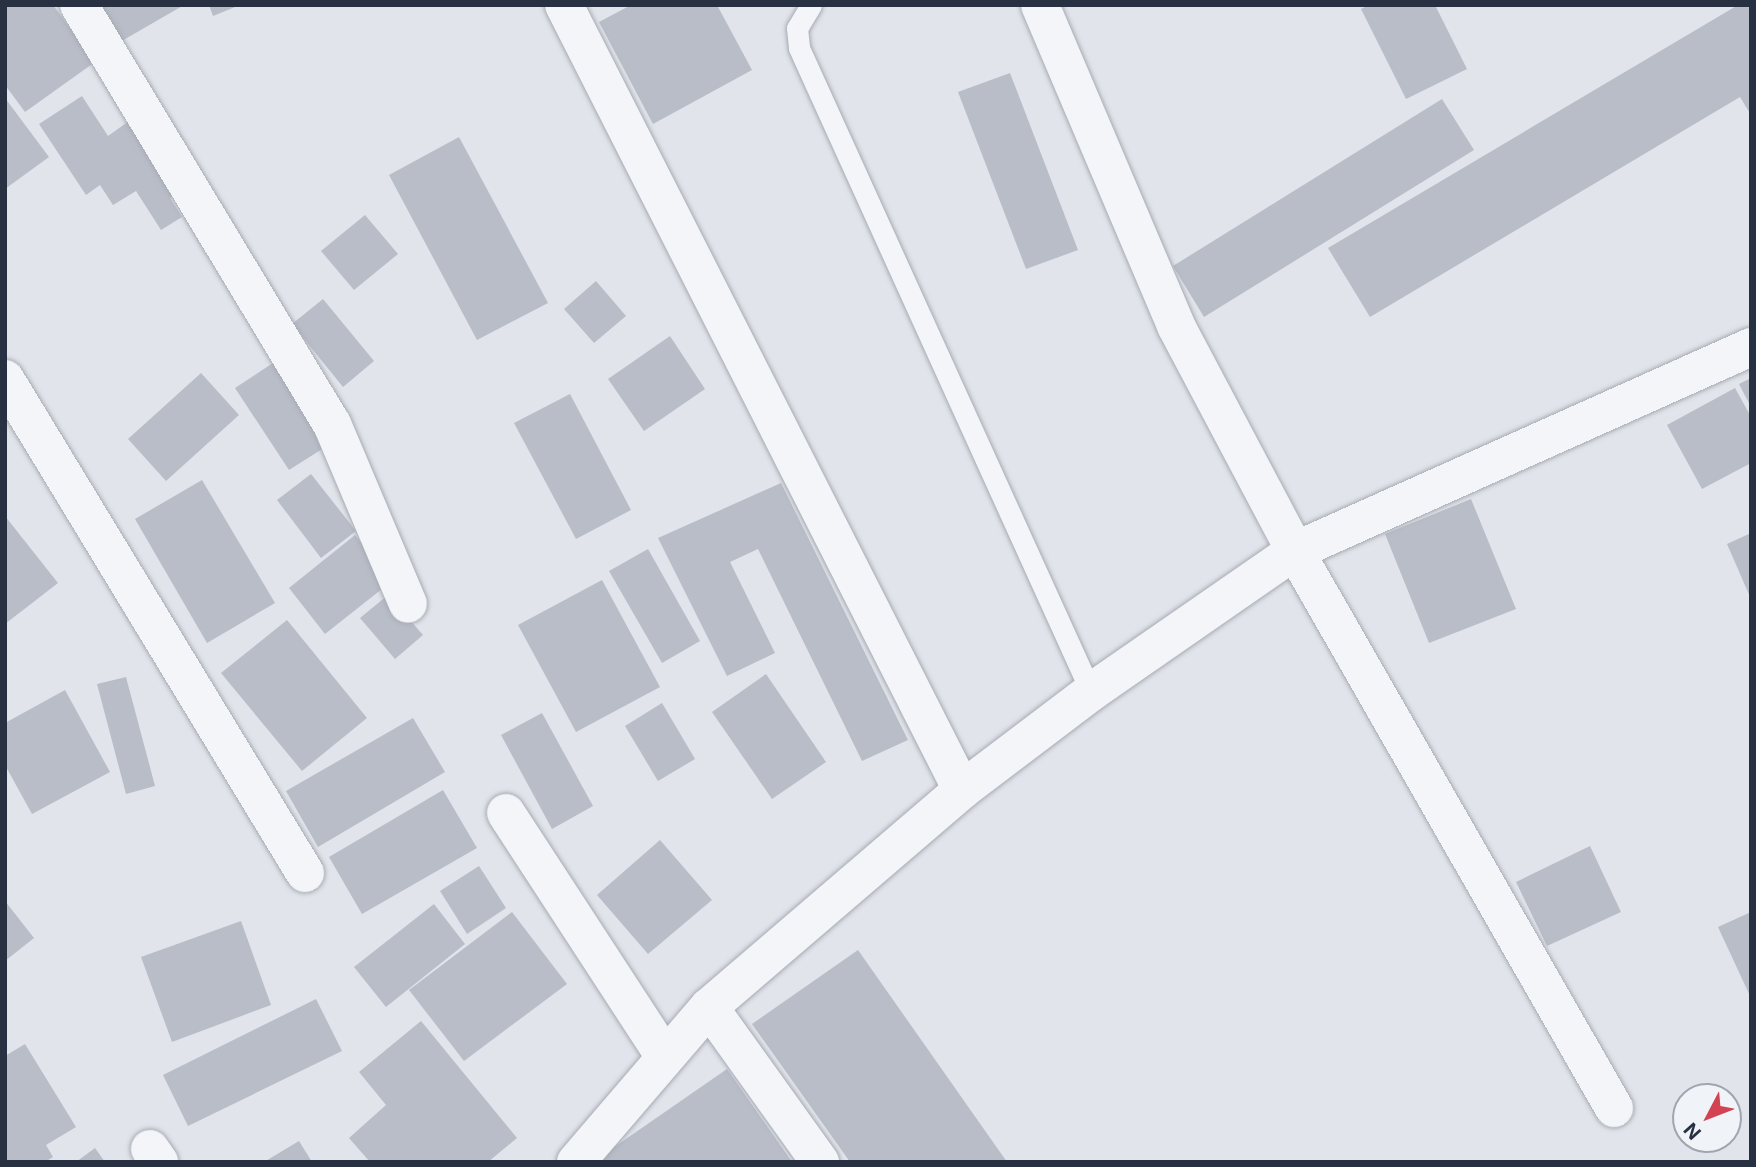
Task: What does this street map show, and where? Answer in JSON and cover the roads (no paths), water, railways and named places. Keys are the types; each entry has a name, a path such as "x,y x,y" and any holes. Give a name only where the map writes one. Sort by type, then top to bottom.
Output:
{"street":[{"path":"79,5 332,424 408,604"},
{"path":"564,5 962,790"},
{"path":"1040,5 1176,326 1295,551 1614,1108"},
{"path":"576,1162 664,1055 709,1007 962,790 1091,692 1295,551 1751,347"},
{"path":"5,379 305,873"},
{"path":"506,813 664,1055"},
{"path":"709,1007 820,1162"}],"lane":[{"path":"811,5 797,28 799,48 1091,692"}]}
